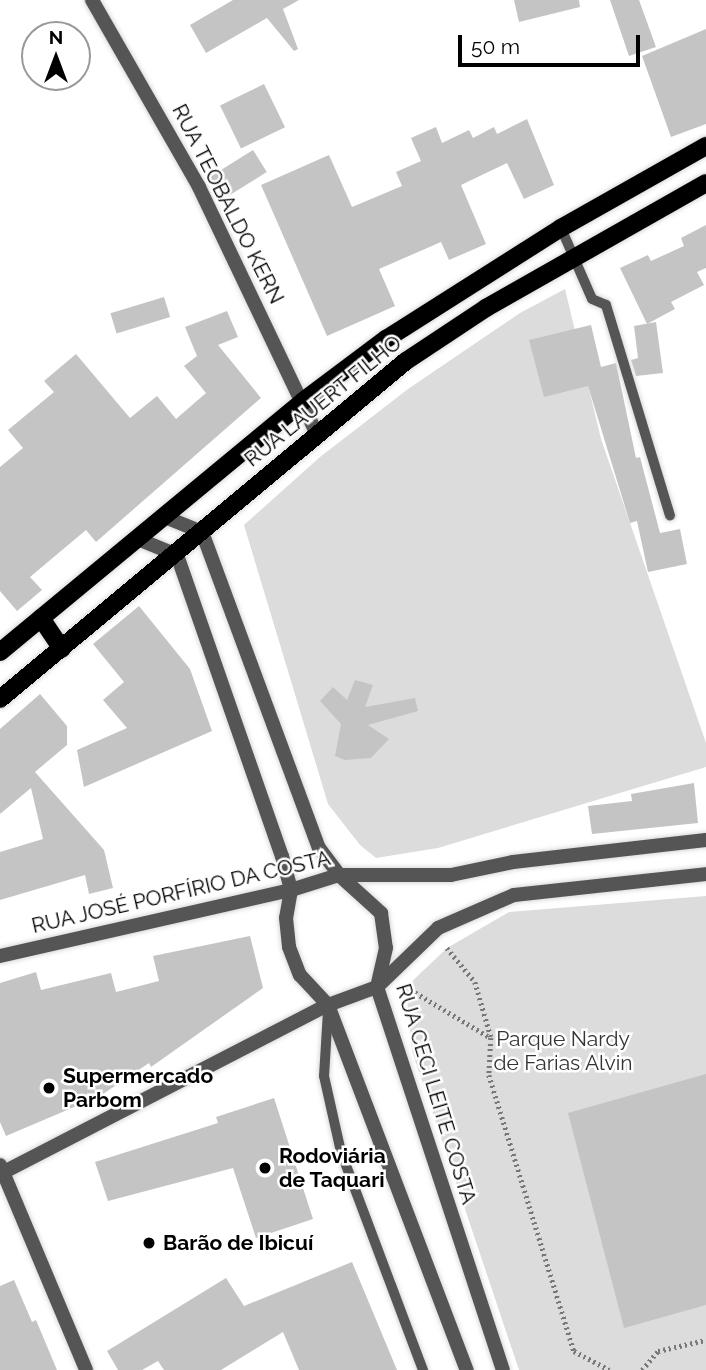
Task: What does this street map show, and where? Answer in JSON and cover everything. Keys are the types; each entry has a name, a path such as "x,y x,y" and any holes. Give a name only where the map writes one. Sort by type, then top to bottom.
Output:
{"main road":[{"name":"RUA LAUERT FILHO","path":"0,652 303,401 386,339 561,228 706,146"},
{"name":"RUA LAUERT FILHO","path":"0,699 177,555 316,432 429,346 576,256 706,183"},
{"path":"41,618 62,649"}],"street":[{"name":"RUA TEOBALDO KERN","path":"92,0 199,187 316,432"},
{"path":"165,517 202,533"},
{"name":"RUA CECI LEITE COSTA","path":"202,533 318,848 339,875 381,913 386,929 377,987 503,1370"},
{"path":"138,539 177,555 291,891 286,918 289,947 300,975 328,1005 467,1370"},
{"name":"RUA JOSÉ PORFÍRIO DA COSTA","path":"0,956 291,891 339,875 451,875 513,862 706,840"},
{"path":"86,1370 1,1170 328,1005 377,987 438,928 514,895 706,873"}],"lane":[{"path":"561,228 576,256 592,299 606,305 670,515"},
{"path":"328,1005 324,1076 341,1153 424,1370"}],"path":[{"path":"447,948 475,982 491,1038 489,1075 574,1351 609,1370"},
{"path":"406,987 491,1038"},
{"path":"642,1370 658,1351 706,1340"}],"green space":[{"path":"565,289 601,439 706,743 706,767 438,848 376,858 360,845 328,804 244,525 320,457 408,389 520,313"},
{"name":"Parque Nardy de Farias Alvin","path":"706,896 706,1370 519,1370 412,1051 406,987 447,948 509,912"}],"building":[{"path":"233,0 299,0 283,9 298,49 294,51 267,18 206,53 190,25"},
{"path":"514,0 579,0 580,7 519,22"},
{"path":"610,0 639,0 656,47 629,56"},
{"path":"706,29 706,124 671,137 642,56"},
{"path":"264,84 285,127 241,149 220,105"},
{"path":"527,119 554,185 524,199 507,163 461,185 486,244 449,260 441,242 379,269 395,306 327,336 261,185 329,155 352,207 402,186 396,172 421,161 411,138 436,127 442,143 469,130 473,138 494,127 497,134"},
{"path":"253,150 267,172 224,199 210,177"},
{"path":"706,225 706,268 697,272 704,285 671,302 675,309 647,324 620,268 648,255 651,261 684,246 681,238"},
{"path":"164,297 170,317 117,333 110,313"},
{"path":"227,311 238,337 218,345 261,398 96,542 86,530 30,577 42,590 17,611 0,591 0,467 23,448 8,430 54,392 44,381 76,354 130,418 157,396 176,419 206,393 184,366 197,356 185,327"},
{"path":"656,322 663,373 636,376 631,360 638,358 634,326"},
{"path":"591,325 601,367 616,363 636,458 640,457 660,533 680,529 687,564 648,572 637,521 630,523 588,386 544,397 529,340"},
{"path":"139,606 190,669 212,731 84,787 77,750 127,728 103,700 124,682 93,644"},
{"path":"355,680 373,685 365,707 415,698 418,711 368,725 389,739 371,758 345,760 335,756 341,724 320,701 333,687 347,700"},
{"path":"40,694 67,726 67,745 35,772 104,850 113,888 89,894 85,875 0,900 0,852 43,839 31,788 0,814 0,729"},
{"path":"694,783 698,823 592,834 588,806 632,801 631,794"},
{"path":"250,936 263,988 151,1067 149,1063 100,1096 6,1136 0,1122 0,983 36,972 41,990 111,973 116,992 159,981 153,956"},
{"path":"706,1074 706,1305 624,1328 568,1113"},
{"path":"274,1098 313,1219 256,1238 233,1168 108,1201 95,1162 218,1123 216,1117"},
{"path":"352,1262 397,1370 299,1370 283,1332 221,1370 164,1370 158,1361 142,1370 118,1370 107,1351 226,1278 244,1306"},
{"path":"14,1280 32,1322 36,1320 57,1370 0,1370 0,1286"}],"place":[{"name":"Supermercado Parbom","path":"49,1088"},
{"name":"Rodoviária de Taquari","path":"265,1168"},
{"name":"Barão de Ibicuí","path":"149,1243"}]}
